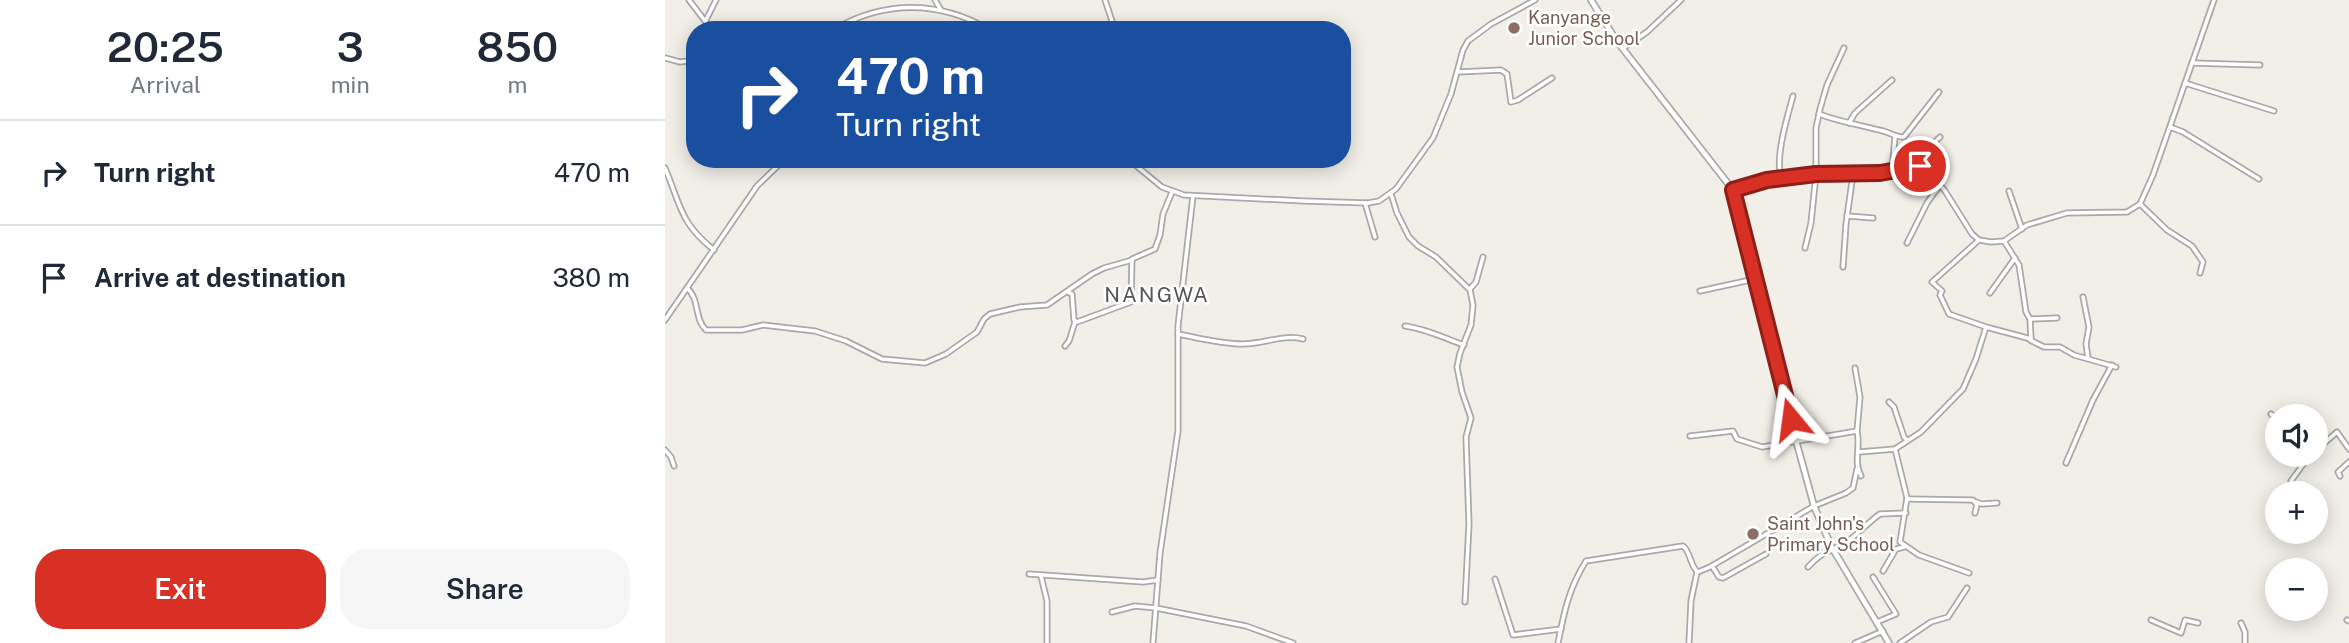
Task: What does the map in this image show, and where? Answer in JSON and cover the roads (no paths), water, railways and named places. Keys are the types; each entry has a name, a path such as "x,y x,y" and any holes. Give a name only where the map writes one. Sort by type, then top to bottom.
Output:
{"street":[{"path":"688,0 706,20 716,0"},
{"path":"932,7 934,0"},
{"path":"934,0 941,10"},
{"path":"1105,0 1112,21"},
{"path":"1140,168 1172,192 1193,196 1365,203 1379,201 1391,194 1433,138 1451,94 1464,47 1474,36 1535,0"},
{"path":"1591,0 1599,16 1733,190 1814,506 1833,549 1889,643"},
{"path":"1623,48 1647,32 1681,0"},
{"path":"1940,137 1924,152 1923,167 1940,185 1972,234 1979,240 2004,241 2033,223 2067,213 2121,214 2140,204 2153,175 2214,0"},
{"path":"850,21 862,15 909,5 932,7 973,21"},
{"path":"1805,248 1811,223 1816,174 1816,128 1827,85 1844,48"},
{"path":"665,58 686,61"},
{"path":"2192,63 2260,65"},
{"path":"1458,72 1501,70 1507,74 1511,102 1552,78"},
{"path":"1849,123 1855,113 1892,80"},
{"path":"2185,83 2274,111"},
{"path":"1819,114 1841,123 1904,138 1939,92"},
{"path":"1781,179 1779,168 1783,138 1793,96"},
{"path":"2170,127 2183,132 2259,179"},
{"path":"1892,171 1895,137"},
{"path":"1733,190 1816,174 1853,174 1923,167"},
{"path":"665,168 677,194 684,219 693,233 714,250"},
{"path":"666,317 757,186 776,168"},
{"path":"1843,267 1853,174"},
{"path":"1907,243 1927,203 1940,185"},
{"path":"2010,191 2022,229"},
{"path":"687,288 695,296 701,326 706,330 742,330 763,325 815,331 846,341 877,358 913,363 930,361 946,354 977,332 990,314 1020,307 1047,305 1104,268 1132,260 1155,249 1163,214 1172,192"},
{"path":"1391,194 1399,219 1409,237 1436,257 1470,289 1473,305 1471,325 1457,367 1471,418 1466,437 1469,524 1465,602"},
{"path":"1153,643 1160,553 1178,431 1178,334 1193,196"},
{"path":"1365,203 1371,231 1375,237"},
{"path":"2140,204 2167,230 2192,246 2203,262 2200,273"},
{"path":"1847,216 1873,218"},
{"path":"1979,240 1932,282 1942,291 1940,295 1949,314 2044,347 2060,347 2074,355 2114,366 2093,400 2066,463"},
{"path":"2004,241 2019,265 2026,312 2030,319 2030,340"},
{"path":"1470,289 1476,282 1483,257"},
{"path":"1990,293 2015,258"},
{"path":"1075,322 1131,302 1132,260"},
{"path":"1700,291 1755,279"},
{"path":"1065,346 1075,322 1072,294 1068,292"},
{"path":"2083,297 2089,327 2086,344 2088,358"},
{"path":"2030,319 2057,318"},
{"path":"1405,326 1429,331 1464,345"},
{"path":"1858,452 1895,449 1921,432 1963,389 1986,327"},
{"path":"1178,334 1241,344 1278,340 1289,336 1303,339"},
{"path":"1697,572 1712,566 1814,506 1853,488 1857,469 1860,397 1855,368"},
{"path":"1889,402 1894,407 1907,440"},
{"path":"1690,436 1733,431 1737,439 1761,446 1797,442 1849,430 1857,431"},
{"path":"2328,440 2337,432 2349,449"},
{"path":"1895,449 1906,499 1906,513 1899,539 1904,547 1919,555 1969,573"},
{"path":"665,450 674,466"},
{"path":"2340,476 2338,472 2349,462"},
{"path":"2291,481 2300,467"},
{"path":"1857,469 1861,476"},
{"path":"1906,499 1951,499 1982,505 1997,503"},
{"path":"1975,513 1976,502"},
{"path":"1808,567 1825,550 1833,549 1858,533 1879,514 1906,513"},
{"path":"1558,643 1575,577 1585,561 1683,546 1697,572 1691,601 1689,643"},
{"path":"1883,571 1896,549 1904,547"},
{"path":"1712,566 1719,577 1723,578 1766,554"},
{"path":"1029,574 1143,582 1158,580"},
{"path":"1041,575 1047,601 1047,643"},
{"path":"1873,577 1896,614 1877,622"},
{"path":"1496,579 1513,635 1561,629"},
{"path":"1900,643 1931,622 1948,617 1966,588"},
{"path":"1112,612 1135,606 1156,608 1247,626 1293,643"},
{"path":"2151,620 2181,633 2185,620 2198,623"},
{"path":"2241,623 2245,632 2245,643"},
{"path":"1855,643 1882,631"}],"place":[{"name":"Kanyange Junior School","path":"1514,28"},
{"name":"Saint John's Primary School","path":"1753,534"}],"district":[{"name":"NANGWA","path":"1157,295"}]}
